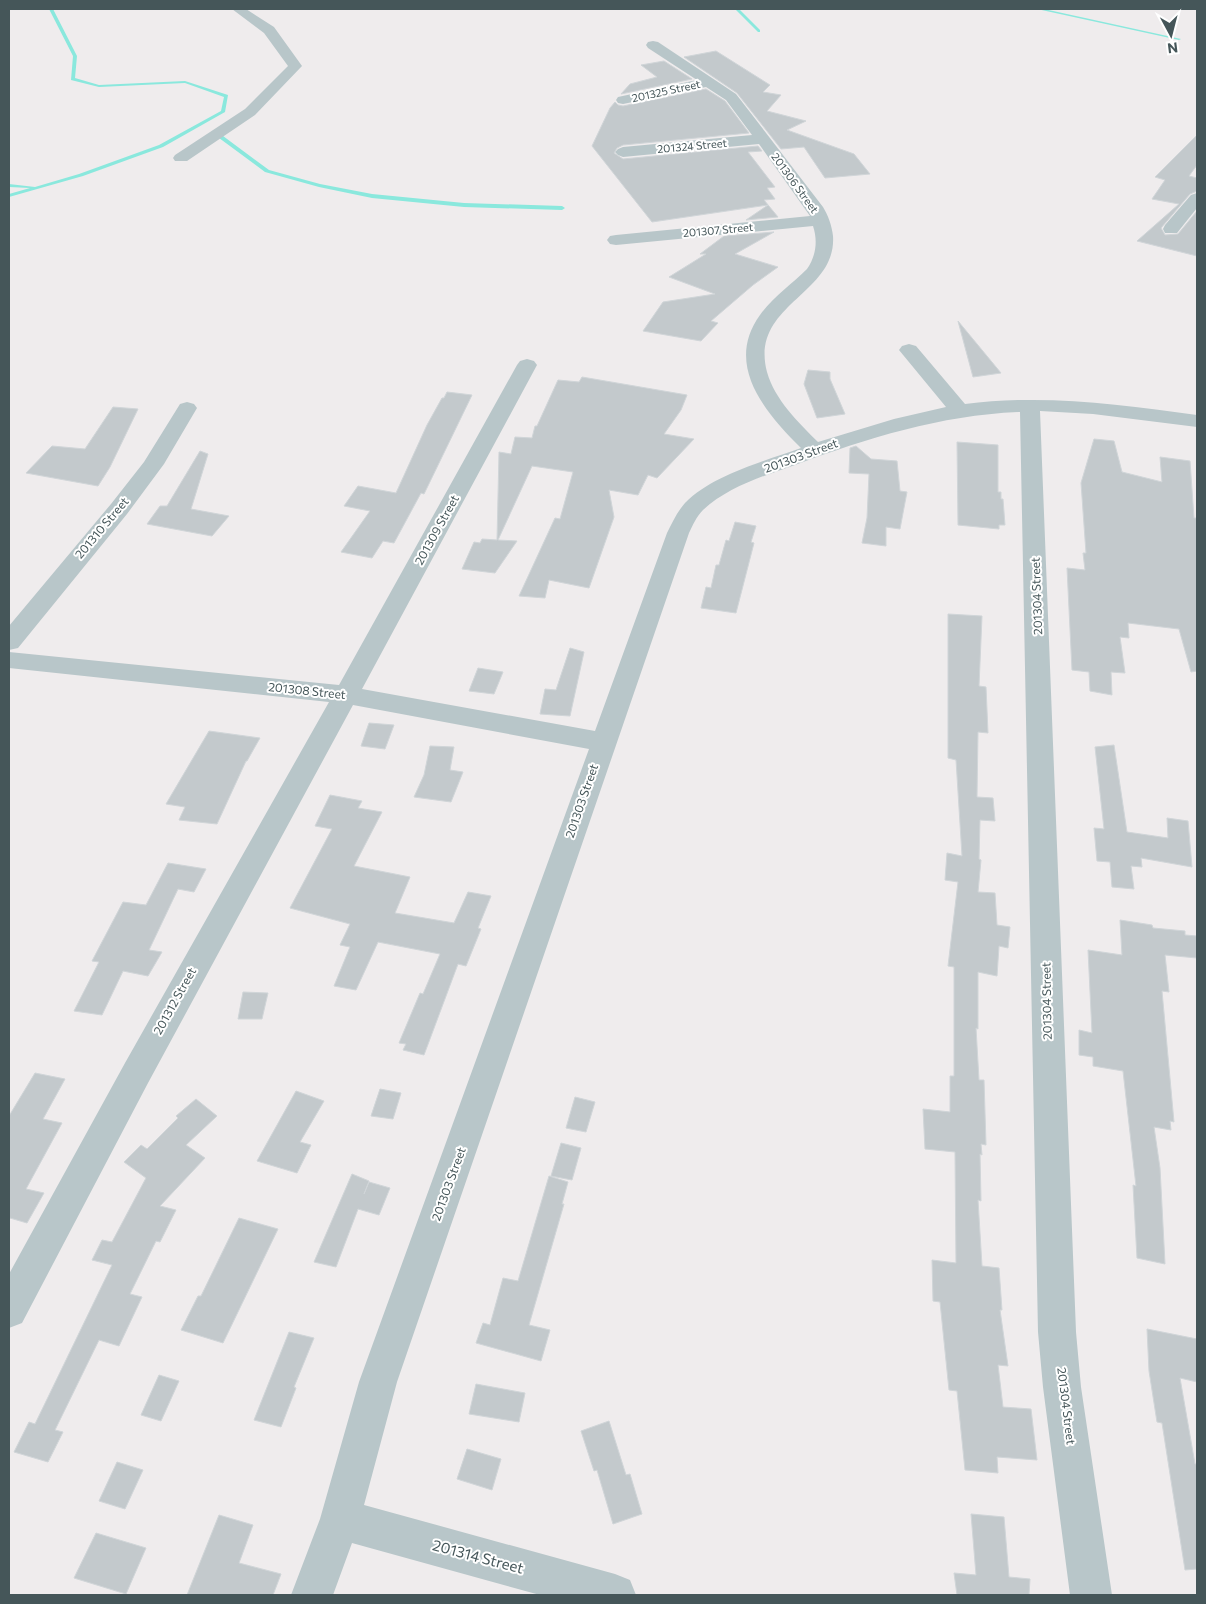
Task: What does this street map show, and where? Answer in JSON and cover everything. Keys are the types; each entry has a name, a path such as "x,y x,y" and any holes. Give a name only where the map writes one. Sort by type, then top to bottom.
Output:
{"street":[{"path":"182,158 250,112 295,66 269,30 238,9"},
{"name":"201306 Street","path":"653,45 731,97 817,211 821,220 826,236 823,256 812,276 768,316 757,342 756,358 764,392 785,422 814,450"},
{"name":"201325 Street","path":"623,100 710,82"},
{"name":"201324 Street","path":"623,152 762,139"},
{"path":"1171,229 1197,198"},
{"name":"201307 Street","path":"616,240 821,220"},
{"path":"909,350 960,411"},
{"name":"201309 Street","path":"347,695 527,364"},
{"name":"201303 Street","path":"312,1595 340,1519 378,1382 603,742 678,533 687,514 697,504 712,494 744,476 854,436 960,411 1030,405 1066,406 1197,421"},
{"name":"201304 Street","path":"1030,405 1058,1332 1062,1387 1091,1595"},
{"name":"201310 Street","path":"9,642 119,510 153,464 187,408"},
{"name":"201308 Street","path":"9,660 347,695 603,742"},
{"name":"201312 Street","path":"9,1310 126,1089 296,782 347,695"},
{"name":"201314 Street","path":"340,1519 615,1595"}],"building":[{"path":"716,51 770,85 763,92 781,95 767,111 806,121 787,130 854,154 870,174 825,178 804,147 781,149 737,93 684,57"},
{"path":"664,61 692,79 621,94 630,84 657,77 641,65"},
{"path":"706,89 725,101 749,133 623,145 617,148 614,153 623,159 758,146 762,151 748,152 775,187 767,188 775,199 764,200 778,217 746,220 768,205 652,222 592,146 610,108 615,102 623,106"},
{"path":"1197,135 1197,165 1189,176 1197,178 1197,191 1190,194 1161,228 1165,235 1178,234 1197,211 1197,256 1137,241 1179,204 1152,199 1165,180 1155,177"},
{"path":"774,232 735,254 778,267 753,285 711,321 718,323 701,341 643,331 663,302 715,294 669,277 706,254 700,254 724,236"},
{"path":"958,321 1001,373 973,377"},
{"path":"808,370 830,372 830,379 845,414 817,418 804,384"},
{"path":"582,377 687,395 681,410 664,434 694,439 657,478 648,475 638,495 609,490 614,517 589,588 549,580 545,598 519,596 555,518 560,519 573,472 532,466 498,540 517,541 495,573 462,569 474,542 480,543 482,539 497,540 499,452 511,454 515,437 532,438 535,426 537,426 558,380 579,382"},
{"path":"447,392 472,395 424,494 421,493 394,543 383,541 372,558 341,552 370,511 344,506 358,486 396,493 427,425"},
{"path":"113,407 138,409 110,467 98,486 26,473 52,446 85,449"},
{"path":"1094,439 1114,441 1122,472 1162,482 1160,457 1190,461 1194,518 1197,518 1197,671 1191,672 1179,629 1128,623 1129,638 1120,637 1125,673 1111,672 1112,695 1090,691 1089,672 1072,670 1067,568 1085,570 1083,553 1086,553 1081,483"},
{"path":"957,442 998,445 998,492 1001,492 1001,499 1003,499 1005,525 999,525 999,529 958,525"},
{"path":"856,446 871,459 897,461 900,491 907,492 900,529 886,527 886,546 862,543 867,518 869,474 849,473 850,448"},
{"path":"200,451 208,454 191,509 229,516 212,536 147,524 160,506 167,506"},
{"path":"735,522 756,526 751,542 754,543 736,613 701,608 706,587 711,588 716,565 719,565 726,540 729,541"},
{"path":"948,614 982,616 979,686 986,687 988,733 978,732 977,797 993,798 995,821 980,820 979,859 981,860 978,892 995,893 997,925 1010,927 1008,948 999,946 997,976 978,972 978,1029 976,1028 979,1080 984,1080 986,1145 981,1144 981,1201 978,1200 982,1266 999,1268 1002,1310 1000,1310 1008,1366 998,1365 1003,1407 1031,1409 1037,1460 997,1457 998,1473 965,1470 957,1391 949,1390 940,1302 933,1301 932,1260 956,1263 955,1152 925,1149 923,1109 950,1112 950,1076 954,1076 954,967 948,966 958,882 945,880 947,853 962,856 956,760 948,758"},
{"path":"570,648 584,652 570,716 540,714 545,689 556,690"},
{"path":"478,668 503,672 494,694 469,691"},
{"path":"369,723 394,725 385,749 361,746"},
{"path":"209,731 260,738 246,761 217,824 179,820 185,807 166,804"},
{"path":"1114,745 1127,832 1168,838 1167,818 1188,821 1192,867 1141,858 1142,867 1131,866 1134,889 1112,887 1110,862 1097,861 1094,828 1104,829 1095,747"},
{"path":"430,746 454,747 450,770 463,772 451,802 414,797 424,775"},
{"path":"330,795 362,801 358,808 382,812 354,866 410,877 395,913 454,923 468,892 491,896 478,928 481,929 466,966 458,964 424,1055 403,1050 406,1044 399,1043 420,993 423,994 440,954 378,942 356,990 334,986 350,947 340,945 350,924 290,908 332,829 315,826"},
{"path":"168,863 206,869 194,892 178,889 149,950 162,952 148,976 123,971 102,1015 74,1011 99,962 92,961 123,902 146,905"},
{"path":"1120,920 1152,925 1153,928 1185,931 1185,935 1197,936 1197,958 1165,955 1169,992 1162,991 1174,1122 1170,1121 1171,1130 1154,1127 1160,1168 1165,1264 1137,1258 1133,1185 1136,1186 1123,1071 1093,1066 1093,1057 1079,1055 1079,1030 1092,1033 1088,950 1122,955"},
{"path":"243,992 268,993 262,1019 238,1019"},
{"path":"35,1073 65,1079 43,1119 62,1123 26,1189 44,1193 27,1223 10,1218 9,1221 9,1116"},
{"path":"380,1089 401,1093 393,1119 371,1116"},
{"path":"296,1091 324,1101 300,1142 311,1145 297,1173 257,1161"},
{"path":"575,1097 595,1102 586,1132 566,1128"},
{"path":"196,1099 217,1116 186,1145 205,1158 160,1206 176,1210 160,1242 156,1241 130,1294 142,1297 119,1346 99,1340 55,1430 63,1432 48,1462 14,1452 29,1422 35,1424 112,1265 92,1260 102,1240 112,1242 146,1178 124,1162 141,1145 147,1149 178,1118 176,1116"},
{"path":"561,1143 581,1148 572,1180 551,1176"},
{"path":"352,1174 369,1181 364,1194 369,1182 390,1188 379,1215 358,1209 336,1267 314,1262"},
{"path":"549,1176 568,1182 562,1204 564,1204 529,1325 550,1330 541,1361 476,1343 483,1323 490,1325 503,1278 518,1281"},
{"path":"239,1218 278,1229 223,1343 181,1330 198,1296 201,1296"},
{"path":"1147,1329 1197,1339 1197,1382 1180,1378 1195,1464 1197,1464 1197,1569 1185,1570 1162,1423 1157,1422 1149,1371"},
{"path":"289,1332 314,1338 294,1387 296,1388 281,1427 254,1420"},
{"path":"159,1375 179,1381 161,1421 141,1415"},
{"path":"476,1384 525,1393 519,1422 469,1414"},
{"path":"609,1421 626,1475 630,1474 642,1514 613,1524 597,1470 594,1471 581,1431"},
{"path":"467,1449 501,1459 492,1490 457,1479"},
{"path":"117,1462 143,1470 125,1509 99,1501"},
{"path":"971,1514 1004,1517 1009,1577 1030,1579 1029,1595 957,1595 954,1573 976,1575"},
{"path":"219,1515 253,1525 239,1563 281,1574 273,1595 187,1595"},
{"path":"96,1533 146,1548 126,1594 74,1578"}],"waterway":[{"path":"9,196 81,175 161,146 223,112 226,96 185,82 99,86 73,79 75,56 51,9"},
{"path":"737,9 759,31"},
{"path":"1039,9 1179,39"},
{"path":"217,134 267,171 319,185 372,196 464,205 562,208"},
{"path":"9,185 33,187"}]}
